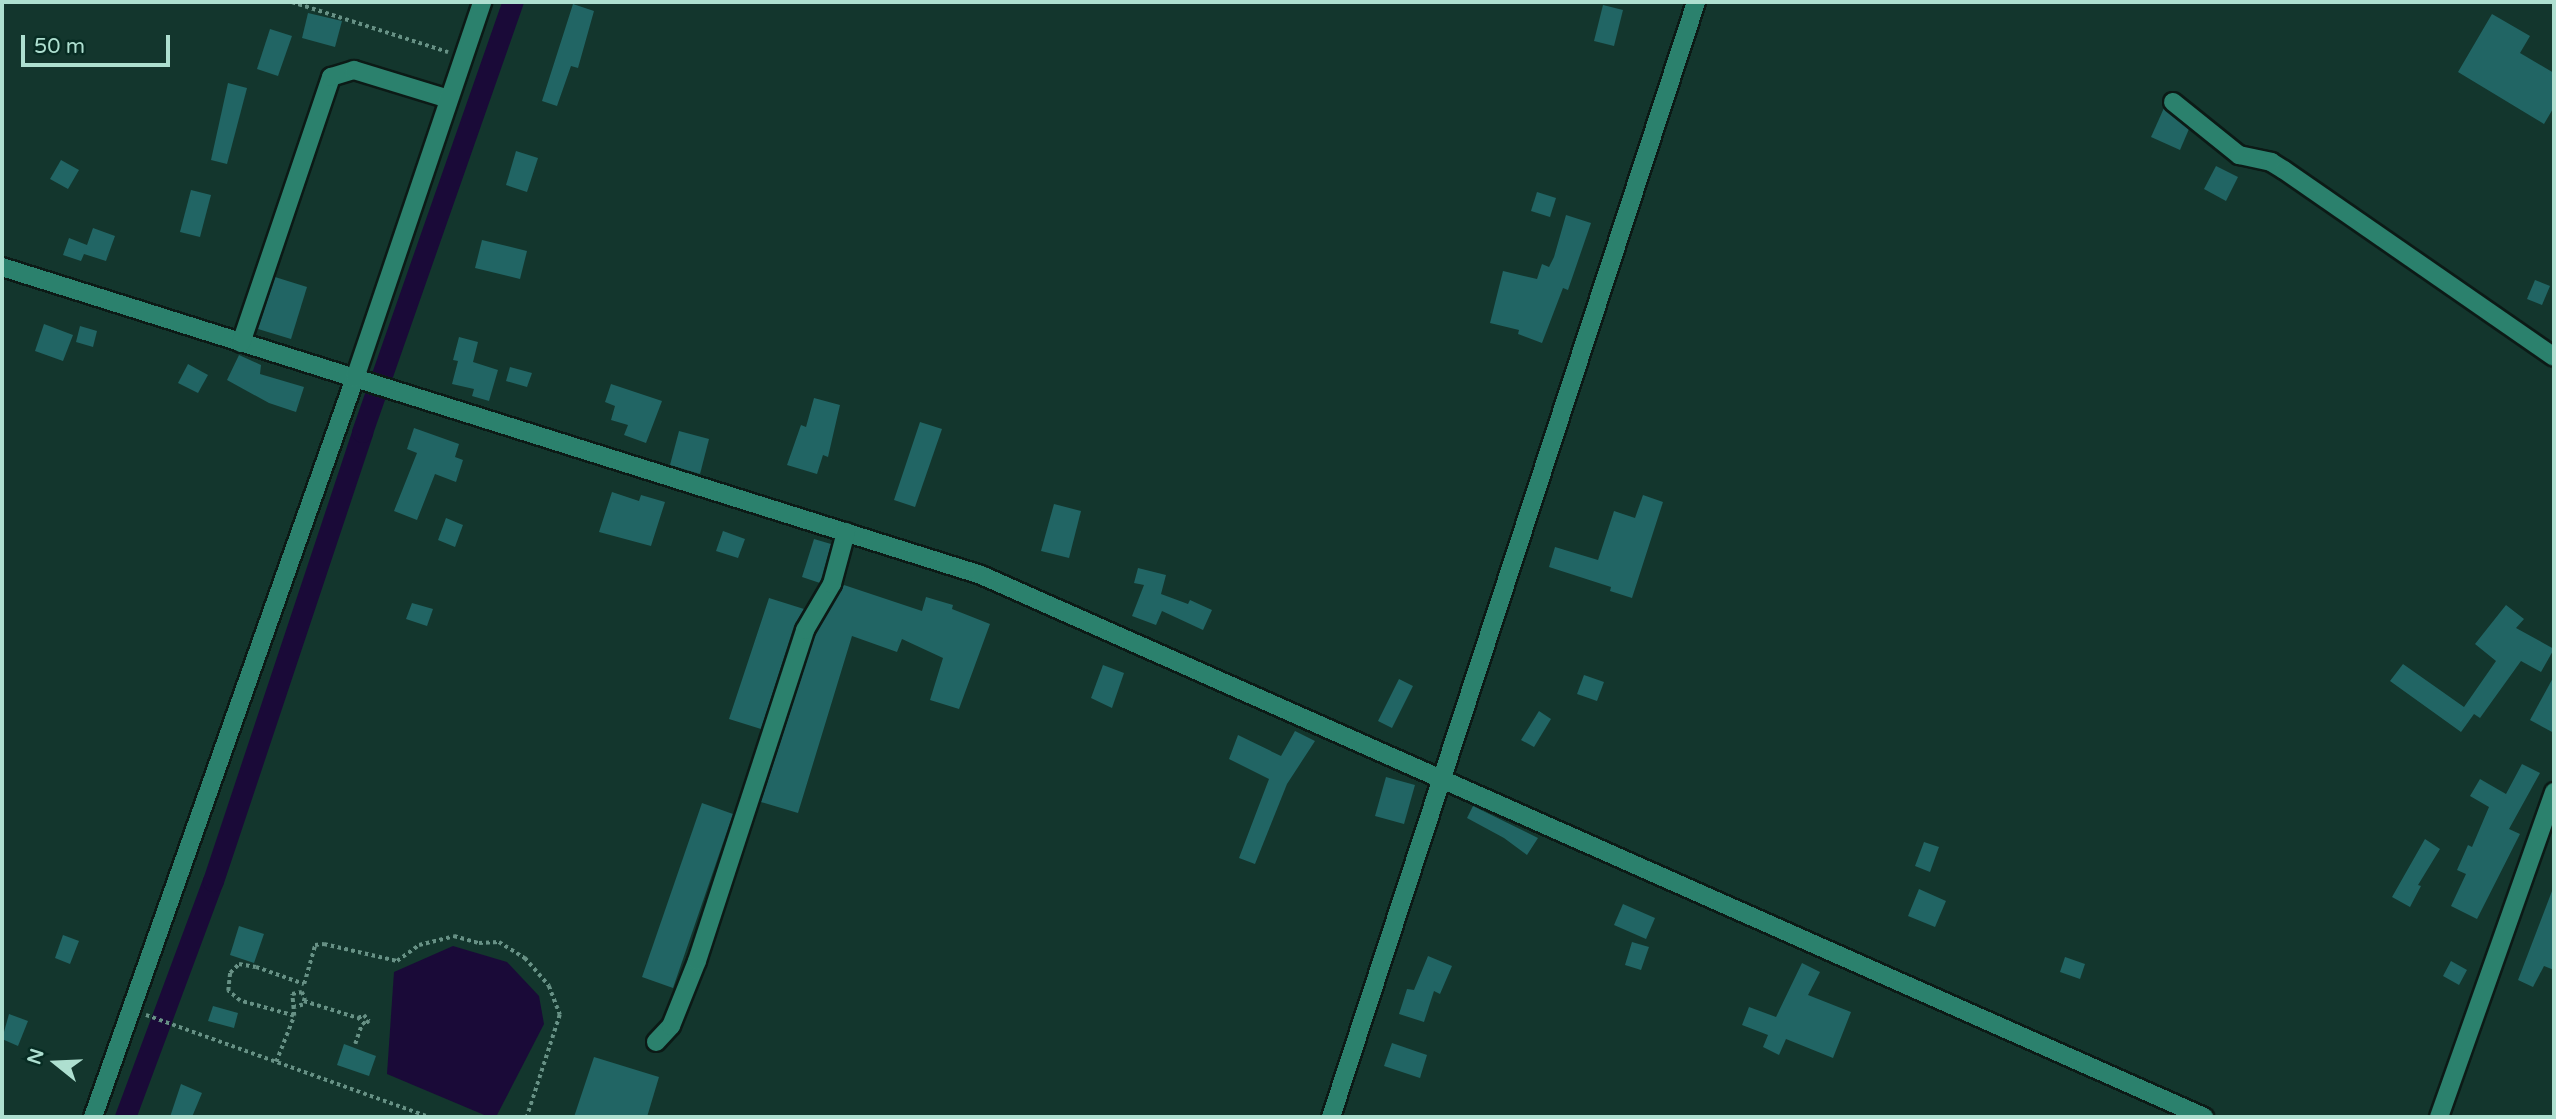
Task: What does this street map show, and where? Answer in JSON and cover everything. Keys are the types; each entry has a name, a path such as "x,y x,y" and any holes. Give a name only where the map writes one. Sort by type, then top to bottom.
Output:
{"street":[{"path":"93,1117 355,378 482,2"},
{"path":"1331,1117 1696,2"},
{"path":"241,342 331,77 354,70 449,99"},
{"path":"2173,102 2239,155 2255,156 2278,166 2554,357"},
{"path":"2,267 981,575 2204,1117"},
{"path":"656,1042 671,1026 697,961 805,630 832,584 846,532"},
{"path":"2439,1117 2554,792"}],"path":[{"path":"292,2 463,57"},
{"path":"295,1007 303,1005 302,992 315,945 324,944 397,961 419,945 454,936 479,943 499,942 525,958 549,986 560,1015 527,1117"},
{"path":"294,1016 240,1001 228,990 230,973 239,964 304,984"},
{"path":"276,1062 294,1016 292,994 302,992"},
{"path":"304,1001 358,1018 362,1024"},
{"path":"355,1044 362,1024 369,1021 364,1015 358,1018"},
{"path":"150,1016 430,1117"}],"shaded area":[{"path":"453,946 507,962 539,996 544,1024 496,1117 489,1117 387,1074 394,972"}],"building":[{"path":"573,4 594,11 578,68 571,66 557,106 542,101"},
{"path":"1603,5 1623,10 1614,46 1594,41"},
{"path":"308,13 342,21 335,47 302,38"},
{"path":"2492,14 2530,36 2520,53 2554,73 2554,107 2544,124 2458,72"},
{"path":"270,29 292,36 278,76 257,69"},
{"path":"228,83 247,88 227,164 211,160"},
{"path":"2164,108 2189,129 2180,150 2151,137"},
{"path":"516,151 538,158 527,192 506,185"},
{"path":"61,160 79,170 68,189 50,179"},
{"path":"2216,166 2238,177 2226,201 2204,189"},
{"path":"191,190 211,195 200,237 180,232"},
{"path":"1537,192 1556,198 1550,217 1531,211"},
{"path":"1566,215 1591,223 1568,290 1563,288 1542,343 1518,334 1519,330 1490,323 1503,271 1537,279 1542,264 1549,267 1554,257"},
{"path":"93,228 115,236 106,261 84,254 81,261 63,255 69,238 87,245"},
{"path":"482,240 527,251 520,279 475,268"},
{"path":"275,277 307,287 291,339 258,329"},
{"path":"2535,280 2550,286 2542,305 2527,299"},
{"path":"44,324 73,335 63,361 35,351"},
{"path":"80,326 97,331 93,347 76,342"},
{"path":"459,337 478,342 473,362 498,370 489,401 472,396 474,389 452,384 458,361 453,360"},
{"path":"239,355 261,365 260,374 304,387 296,412 269,403 227,380"},
{"path":"188,364 208,375 198,393 178,383"},
{"path":"510,367 532,373 527,387 506,381"},
{"path":"611,384 662,401 646,443 624,435 628,425 611,420 615,406 605,402"},
{"path":"814,398 840,405 828,457 823,455 817,474 787,465 801,425 806,427"},
{"path":"920,422 942,429 915,507 894,500"},
{"path":"414,428 459,444 455,457 463,460 456,482 435,474 417,520 394,511 417,453 407,449"},
{"path":"679,431 709,439 700,474 670,465"},
{"path":"612,492 639,501 641,495 665,502 651,546 599,532"},
{"path":"1643,495 1663,502 1632,598 1610,591 1611,587 1549,567 1555,547 1598,560 1614,511 1635,518"},
{"path":"1054,504 1081,511 1069,558 1041,551"},
{"path":"446,518 463,525 455,547 438,540"},
{"path":"723,531 745,539 738,558 716,551"},
{"path":"814,539 831,544 820,583 802,577"},
{"path":"1138,568 1166,575 1161,594 1188,604 1190,600 1212,610 1203,630 1162,611 1156,625 1132,616 1144,585 1134,583"},
{"path":"844,585 922,611 926,597 953,605 952,609 990,624 959,709 930,700 943,658 902,639 897,652 852,636 798,813 761,802 815,635"},
{"path":"769,598 804,609 794,626 761,729 729,719"},
{"path":"412,603 433,609 427,626 406,619"},
{"path":"2506,605 2524,619 2516,628 2554,649 2541,672 2521,661 2480,718 2474,714 2461,732 2390,681 2403,664 2464,707 2496,661 2475,644"},
{"path":"1103,665 1124,673 1112,708 1091,698"},
{"path":"1584,675 1604,682 1597,701 1577,694"},
{"path":"2554,676 2554,733 2530,720"},
{"path":"1399,679 1413,686 1392,728 1378,721"},
{"path":"1539,711 1551,719 1534,747 1521,740"},
{"path":"1295,731 1315,741 1287,784 1255,864 1239,858 1269,779 1229,759 1238,735 1281,756"},
{"path":"2522,764 2540,773 2509,829 2520,834 2477,919 2451,906 2466,874 2457,870 2468,845 2472,847 2489,807 2470,796 2480,779 2506,794"},
{"path":"1386,777 1415,785 1404,824 1375,816"},
{"path":"702,803 733,814 673,988 642,977"},
{"path":"1473,806 1538,838 1527,855 1504,838 1467,818"},
{"path":"2425,839 2440,849 2418,885 2421,886 2410,907 2392,897"},
{"path":"1924,842 1939,847 1930,872 1915,866"},
{"path":"1919,889 1946,901 1935,927 1908,916"},
{"path":"2552,891 2554,970 2544,966 2533,987 2518,980"},
{"path":"1623,904 1655,918 1646,939 1614,925"},
{"path":"239,926 264,934 254,963 230,955"},
{"path":"63,935 79,941 70,964 55,958"},
{"path":"1632,942 1649,947 1641,970 1625,965"},
{"path":"1428,956 1452,966 1440,994 1434,991 1424,1022 1399,1014 1407,989 1414,990"},
{"path":"2065,957 2085,964 2080,979 2060,972"},
{"path":"2451,961 2467,970 2459,985 2443,976"},
{"path":"1802,963 1820,972 1808,995 1851,1012 1833,1058 1786,1039 1779,1055 1763,1047 1768,1035 1742,1025 1749,1007 1776,1017"},
{"path":"213,1006 238,1013 234,1028 208,1021"},
{"path":"9,1014 28,1021 18,1046 2,1039"},
{"path":"1392,1043 1427,1055 1420,1078 1384,1066"},
{"path":"344,1044 376,1056 369,1076 337,1065"},
{"path":"594,1057 659,1077 647,1117 574,1117"},
{"path":"181,1084 202,1093 192,1117 170,1117"}],"waterway":[{"path":"125,1117 213,881 362,432 513,2"}]}
